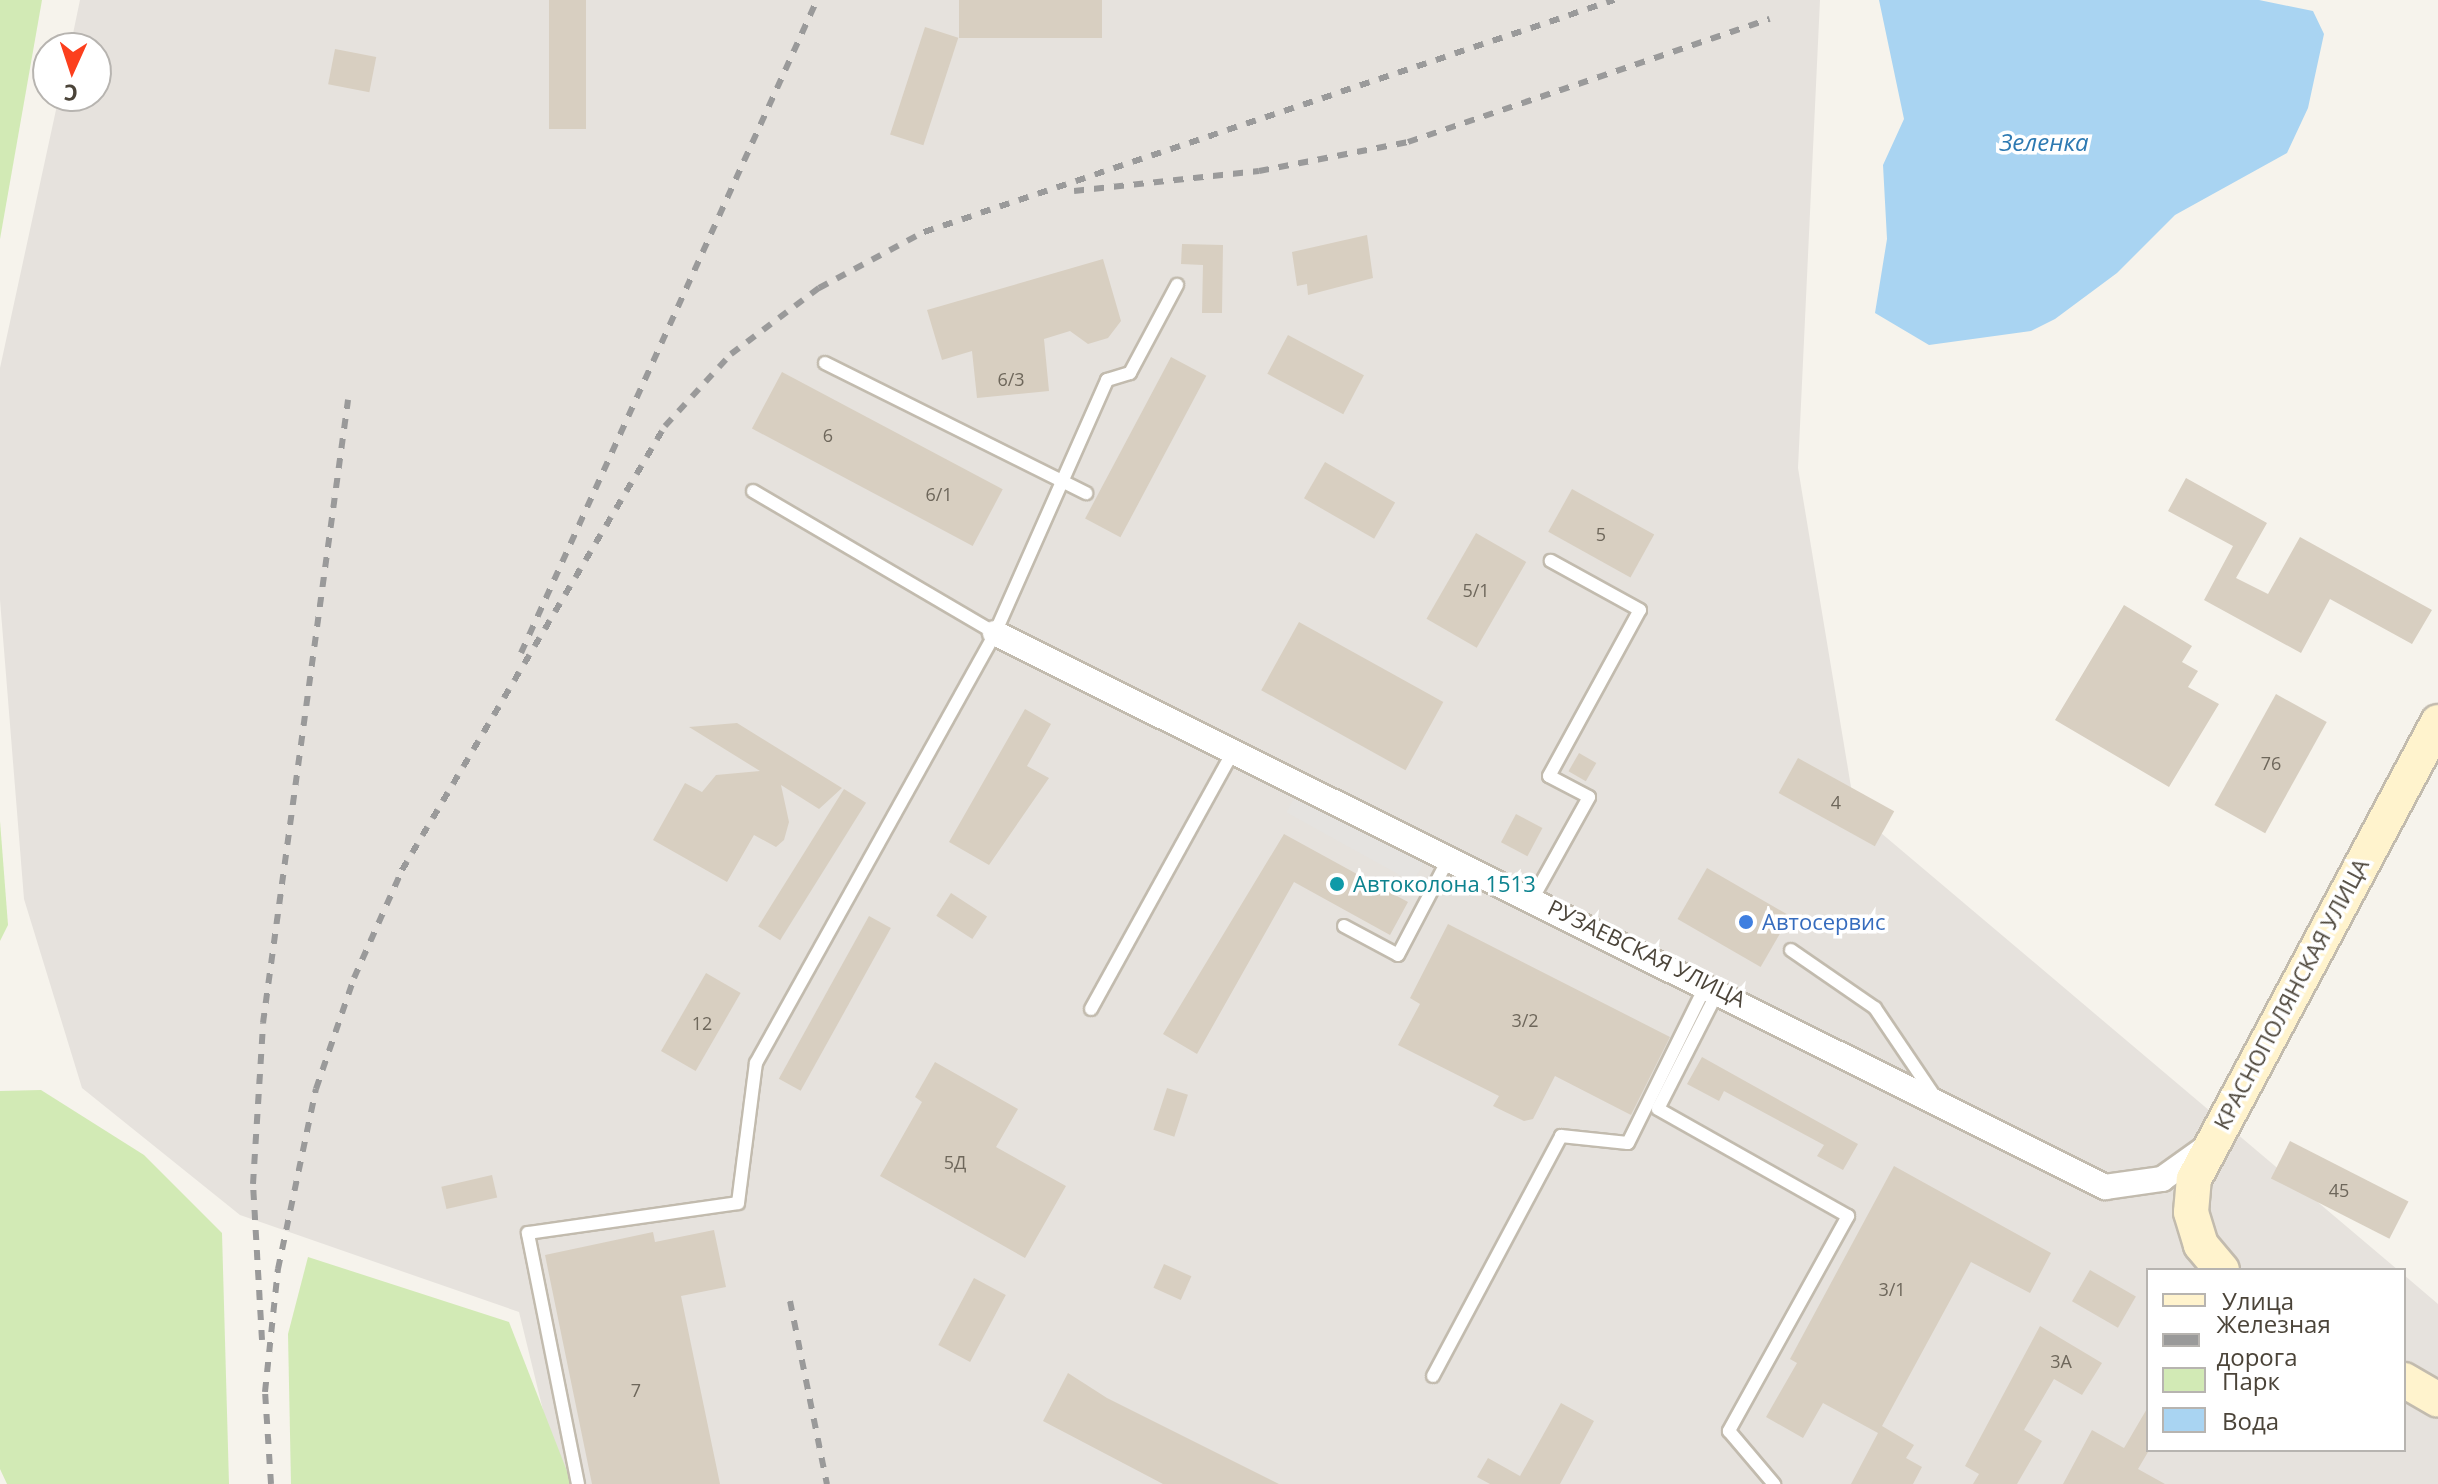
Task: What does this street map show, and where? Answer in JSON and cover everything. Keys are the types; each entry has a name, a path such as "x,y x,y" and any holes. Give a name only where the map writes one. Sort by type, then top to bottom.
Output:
{"street":[{"name":"РУЗАЕВСКАЯ УЛИЦА","path":"995,633 1714,985 2105,1187 2162,1179 2210,1145"},
{"name":"КРАСНОПОЛЯНСКАЯ УЛИЦА","path":"2220,1268 2201,1245 2191,1212 2194,1179 2438,722"},
{"path":"2406,1381 2438,1400"}],"lane":[{"path":"578,1484 528,1233 738,1203 756,1063 995,633 1107,380 1130,373 1177,285"},
{"path":"825,363 1086,493"},
{"path":"753,491 995,633"},
{"path":"1534,896 1589,797 1549,776 1640,610 1551,561"},
{"path":"1091,1009 1234,750"},
{"path":"1344,926 1398,955 1450,856"},
{"path":"1791,950 1875,1008 1935,1097"},
{"path":"1433,1376 1561,1136 1628,1143 1714,985"},
{"path":"1714,985 1658,1109 1848,1216 1729,1431 1774,1484"}],"shaded area":[{"path":"80,0 1820,0 1798,468 1855,811 2396,1268 2146,1268 2146,1452 2406,1452 2406,1277 2438,1304 2438,1484 561,1484 519,1312 240,1215 82,1088 24,899 0,600 0,368 56,112 112,112 112,32 73,32"},
{"path":"1297,793 1424,863 1413,883 1286,812"}],"green space":[{"path":"0,0 42,0 36,32 32,32 32,57 0,239"},
{"path":"0,821 8,925 0,941"},
{"path":"41,1090 144,1155 222,1233 229,1484 7,1484 0,1469 0,1091"},
{"path":"308,1257 509,1322 572,1484 291,1484 288,1334"}],"water":[{"name":"Зеленка","path":"1879,0 2259,0 2313,11 2324,34 2308,108 2287,153 2175,215 2117,273 2055,319 2031,331 1929,345 1875,313 1887,239 1883,165 1904,119"}],"building":[{"path":"549,0 586,0 586,129 549,129"},
{"path":"959,0 1102,0 1102,38 959,38"},
{"path":"925,27 958,38 923,145 890,134"},
{"path":"335,49 376,57 369,92 328,84"},
{"path":"1367,235 1373,278 1308,295 1307,284 1297,286 1292,252"},
{"path":"1182,244 1223,245 1222,313 1202,313 1203,265 1181,264"},
{"path":"1103,259 1121,321 1108,338 1088,344 1070,331 1044,339 1049,391 977,398 972,351 942,360 927,310"},
{"path":"1288,335 1364,375 1343,414 1267,374"},
{"path":"1171,357 1206,376 1120,537 1085,519"},
{"path":"782,372 1003,489 973,546 752,429"},
{"path":"1325,462 1395,502 1374,539 1304,498"},
{"path":"2186,478 2267,523 2236,578 2268,594 2300,537 2432,610 2412,644 2330,599 2301,653 2204,600 2233,546 2168,511"},
{"path":"1572,489 1654,535 1630,577 1548,532"},
{"path":"1476,533 1526,562 1477,648 1426,619"},
{"path":"2124,605 2192,646 2182,662 2198,671 2188,687 2219,704 2169,787 2055,720"},
{"path":"1299,622 1443,702 1405,770 1261,690"},
{"path":"2276,694 2327,722 2265,833 2214,805"},
{"path":"1025,709 1051,724 1027,766 1049,778 989,865 949,842"},
{"path":"737,723 842,788 819,809 781,785 789,822 784,840 776,847 754,835 727,882 653,840 685,783 702,792 716,775 760,771 689,727"},
{"path":"1579,753 1596,763 1586,781 1568,771"},
{"path":"1798,758 1894,811 1875,846 1779,793"},
{"path":"844,789 866,803 780,940 758,926"},
{"path":"1516,814 1542,828 1527,856 1501,842"},
{"path":"1284,834 1408,902 1390,935 1294,882 1197,1054 1163,1034"},
{"path":"1707,868 1790,916 1761,967 1678,919"},
{"path":"951,893 987,916 972,939 936,916"},
{"path":"869,916 891,928 801,1091 779,1079"},
{"path":"1448,924 1670,1037 1631,1115 1555,1076 1533,1119 1524,1121 1493,1106 1499,1096 1398,1045 1420,1004 1410,998"},
{"path":"706,973 741,993 696,1071 661,1051"},
{"path":"1702,1057 1858,1144 1843,1170 1817,1156 1824,1145 1724,1091 1719,1101 1687,1084"},
{"path":"935,1062 1018,1109 996,1147 1066,1186 1025,1258 880,1176 922,1102 915,1097"},
{"path":"1167,1088 1188,1095 1174,1137 1153,1130"},
{"path":"2290,1141 2409,1201 2389,1239 2271,1178"},
{"path":"1894,1166 2051,1253 2030,1293 1971,1262 1882,1426 1914,1445 1906,1458 1922,1467 1913,1484 1851,1484 1878,1433 1823,1403 1803,1438 1766,1417 1797,1363 1790,1359"},
{"path":"492,1175 497,1197 447,1209 441,1187"},
{"path":"714,1230 726,1287 681,1296 720,1484 592,1484 545,1255 653,1232 655,1242"},
{"path":"1164,1264 1191,1276 1181,1300 1153,1288"},
{"path":"2090,1270 2136,1296 2118,1328 2072,1301"},
{"path":"974,1278 1006,1295 970,1362 938,1345"},
{"path":"2040,1326 2102,1363 2082,1395 2054,1379 2024,1430 2042,1441 2017,1484 1973,1484 1979,1474 1965,1466"},
{"path":"1068,1373 1107,1398 1279,1484 1163,1484 1043,1421"},
{"path":"1561,1403 1594,1421 1560,1484 1490,1484 1477,1477 1488,1458 1520,1476"},
{"path":"2146,1410 2148,1452 2138,1469 2165,1484 2063,1484 2092,1430 2124,1448"}],"railway":[{"path":"521,653 817,0"},
{"path":"271,1484 265,1392 278,1269 316,1089 354,978 402,870 665,426 731,354 819,288 924,232 1614,0"},
{"path":"1074,191 1259,171 1408,142 1770,19"},
{"path":"262,1340 253,1184 263,1023 348,400"},
{"path":"790,1301 827,1484"}],"place":[{"name":"Автоколона 1513","path":"1337,884"},
{"name":"Автосервис","path":"1746,922"}]}
